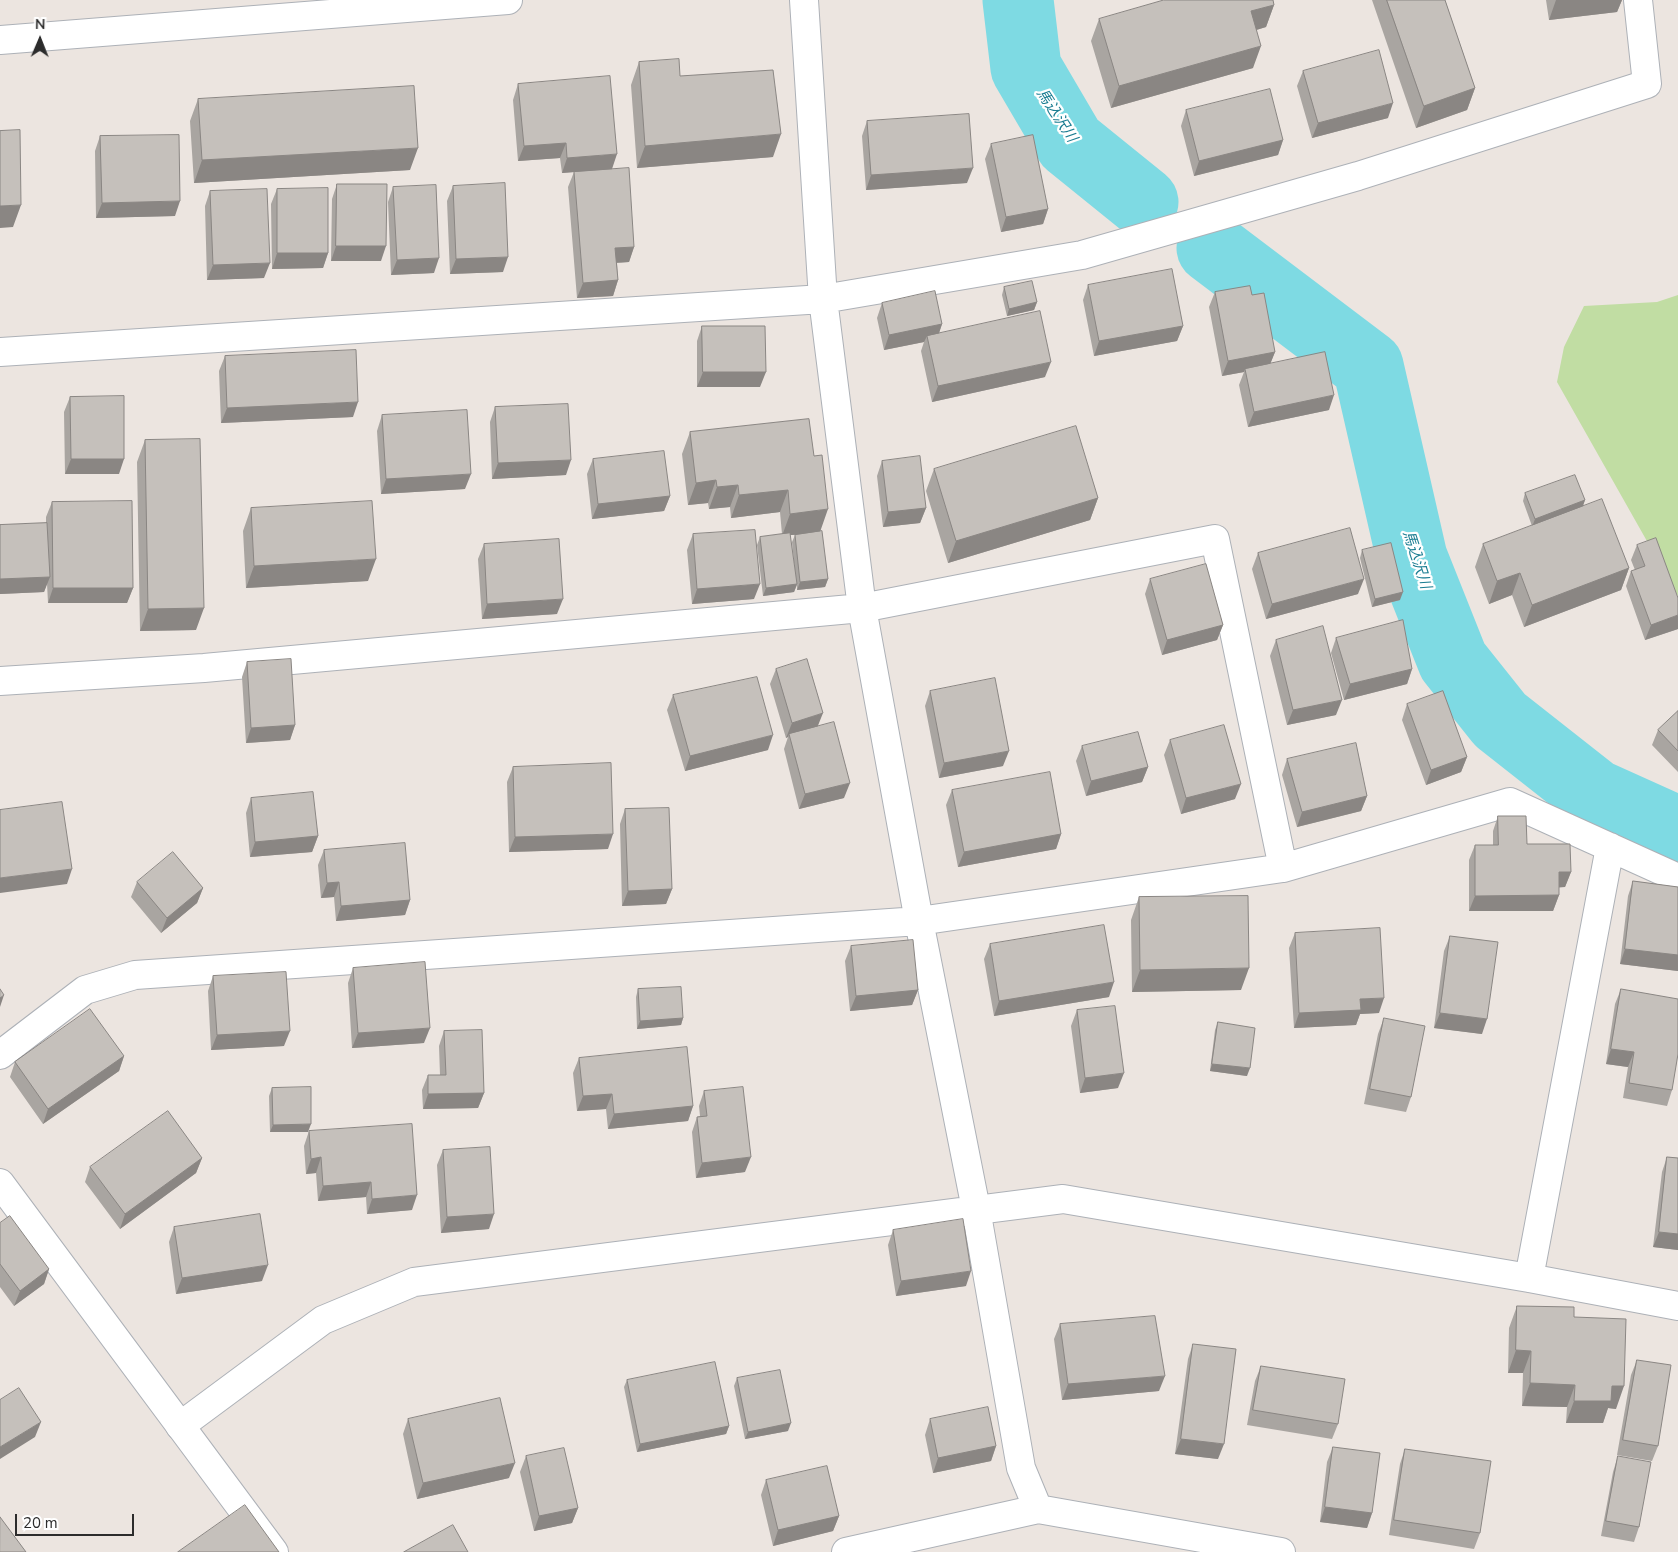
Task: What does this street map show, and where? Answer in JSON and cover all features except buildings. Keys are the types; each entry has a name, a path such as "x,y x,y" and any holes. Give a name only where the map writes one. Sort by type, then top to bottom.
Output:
{"street":[{"path":"0,40 508,0"},
{"path":"804,0 823,299 862,608 919,920 976,1209 1021,1468 1038,1509"},
{"path":"0,352 823,299 1082,254 1358,176 1647,84 1638,0"},
{"path":"0,681 204,668 862,608 1215,539 1283,868"},
{"path":"0,1055 85,990 135,975 919,920 1283,868 1510,802 1678,878"},
{"path":"1529,1278 1610,847"},
{"path":"0,1183 274,1552"},
{"path":"180,1426 323,1320 414,1282 1063,1199 1529,1278 1678,1306"},
{"path":"846,1552 1038,1509 1281,1552"}],"green space":[{"path":"1678,295 1678,596 1557,382 1564,347 1584,306 1657,302"}],"waterway":[{"name":"馬込沢川","path":"1018,0 1026,68 1070,143 1143,202"},
{"name":"馬込沢川","path":"1212,248 1368,366 1412,558 1453,661 1500,720 1594,794 1678,832"}]}
